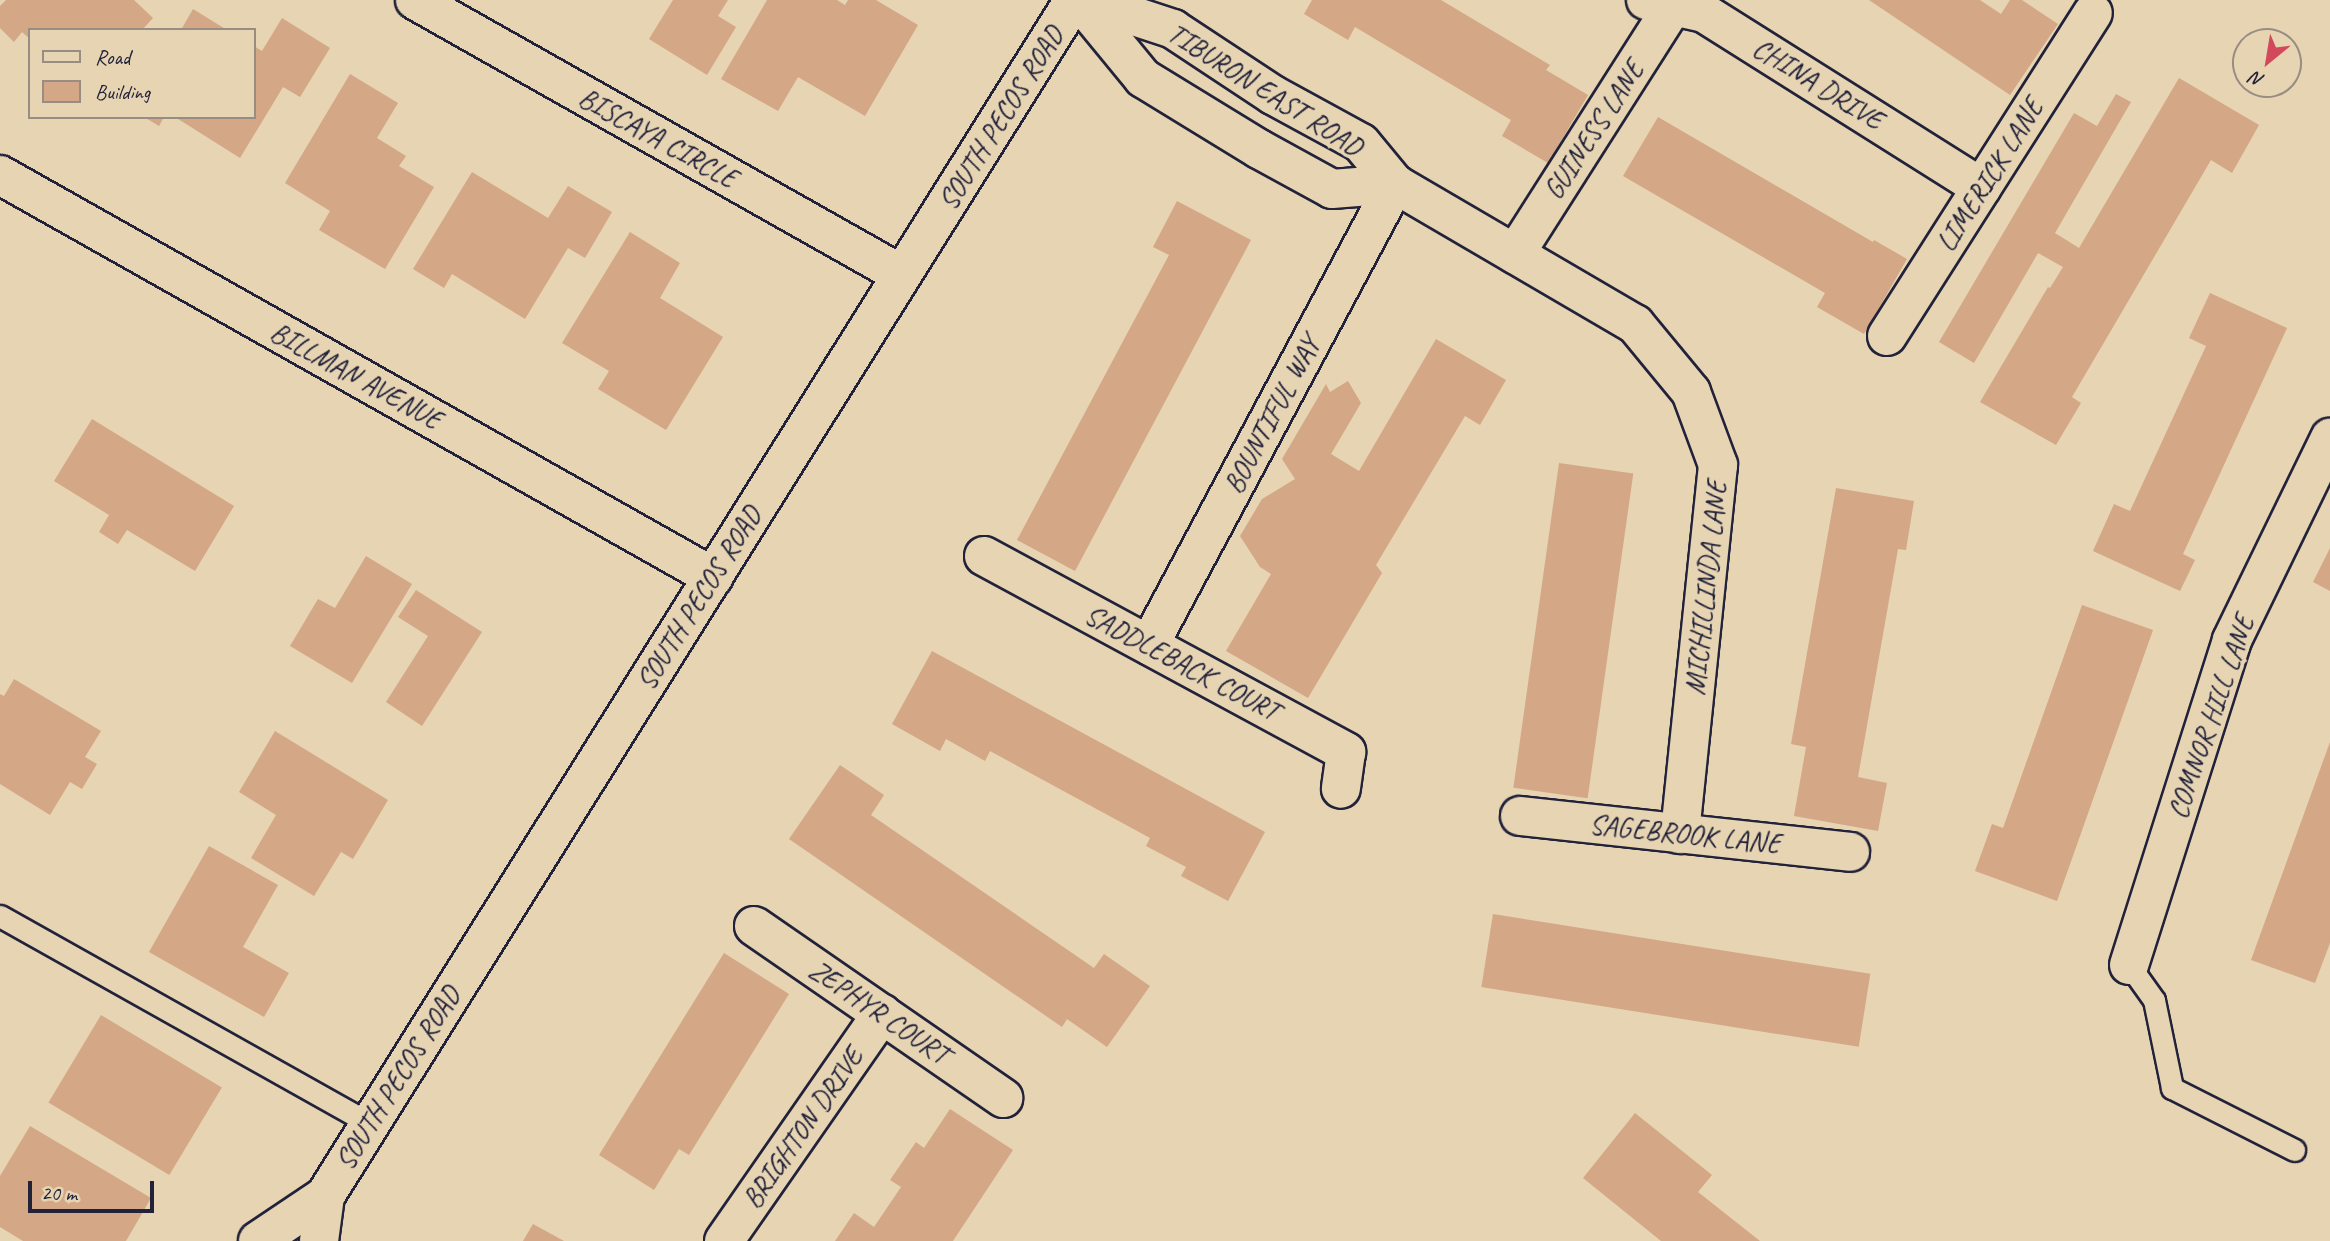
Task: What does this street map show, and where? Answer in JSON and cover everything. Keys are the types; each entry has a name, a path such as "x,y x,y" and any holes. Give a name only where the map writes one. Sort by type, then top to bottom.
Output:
{"street":[{"name":"BISCAYA CIRCLE","path":"415,0 902,275"},
{"name":"SOUTH PECOS ROAD","path":"258,1241 325,1196 1076,0"},
{"name":"TIBURON EAST ROAD","path":"1076,0 1143,78 1259,149 1332,189 1395,184"},
{"name":"TIBURON EAST ROAD","path":"1085,0 1172,29 1273,95 1361,143 1395,184 1635,324"},
{"name":"CHINA DRIVE","path":"1660,3 1704,13 1982,188"},
{"name":"GUINESS LANE","path":"1515,254 1660,3"},
{"name":"LIMERICK LANE","path":"1887,336 2093,13"},
{"name":"BILLMAN AVENUE","path":"0,175 713,577"},
{"name":"BOUNTIFUL WAY","path":"1149,645 1395,184"},
{"name":"MICHILLINDA LANE","path":"1635,324 1691,392 1718,465 1680,834"},
{"name":"COMNOR HILL LANE","path":"2129,965 2232,640 2330,438"},
{"name":"SADDLEBACK COURT","path":"984,556 1346,752 1341,789"},
{"name":"SAGEBROOK LANE","path":"1520,816 1850,852"},
{"name":"ZEPHYR COURT","path":"754,926 1003,1098"},
{"name":"BRIGHTON DRIVE","path":"724,1241 881,1014"},
{"name":"SOUTH PECOS ROAD","path":"319,1241 325,1196"}],"lane":[{"path":"0,916 370,1124"},
{"path":"2129,965 2154,1000 2172,1088 2294,1150"}],"building":[{"path":"6,0 134,0 153,18 144,28 28,28 28,37 22,32 14,42 0,28 0,6"},
{"path":"673,0 728,0 718,16 736,27 707,75 649,39"},
{"path":"767,0 837,0 845,5 848,0 876,0 918,25 865,116 798,77 778,111 721,79"},
{"path":"1312,0 1441,0 1550,65 1546,70 1588,95 1548,163 1502,136 1511,120 1355,27 1348,40 1304,14"},
{"path":"1869,0 1980,0 2001,14 2010,0 2022,0 2058,24 2010,95"},
{"path":"193,9 224,28 182,28"},
{"path":"282,18 330,48 300,97 283,87 240,158 178,119 256,119 256,47 262,51"},
{"path":"350,74 398,103 377,138 406,156 399,166 434,187 385,269 319,230 330,211 285,183"},
{"path":"2179,78 2259,125 2232,173 2211,160 2072,397 2081,403 2056,445 1980,402 2048,287 2050,288 2063,267 2038,253 1974,363 1939,342 2074,113 2097,126 2116,94 2131,102 2055,233 2079,248"},
{"path":"1658,117 1907,259 1864,334 1817,307 1825,293 1623,176"},
{"path":"147,119 163,119 159,126"},
{"path":"472,172 548,218 568,186 612,212 585,258 568,248 525,319 452,274 444,288 413,269"},
{"path":"1177,201 1251,240 1075,571 1017,540 1169,255 1153,247"},
{"path":"630,232 680,263 660,298 723,337 666,430 598,389 609,371 562,343"},
{"path":"2210,293 2287,328 2183,554 2195,560 2180,591 2093,551 2114,504 2130,511 2206,346 2189,338"},
{"path":"1436,339 1506,380 1480,425 1465,416 1376,565 1382,573 1308,698 1226,651 1271,574 1260,567 1240,536 1262,499 1295,479 1282,459 1326,384 1330,392 1348,381 1361,403 1331,454 1359,471"},
{"path":"92,419 234,506 195,571 127,530 118,544 99,532 109,515 54,481"},
{"path":"1559,463 1633,473 1588,798 1513,788"},
{"path":"1836,488 1914,501 1906,550 1898,549 1858,777 1887,783 1878,831 1794,816 1806,747 1791,744"},
{"path":"2330,548 2330,591 2313,582"},
{"path":"366,556 412,584 352,683 290,646 318,599 335,608"},
{"path":"416,590 482,632 422,726 386,702 428,636 398,617"},
{"path":"2082,605 2153,630 2057,901 1975,871 1992,824 2003,828"},
{"path":"932,651 1265,832 1228,901 1181,876 1186,867 1146,846 1150,838 990,751 985,761 946,739 940,751 892,724"},
{"path":"14,679 101,731 85,757 97,764 82,789 70,782 50,815 0,784 0,694 4,696"},
{"path":"275,731 388,800 353,859 341,852 314,896 251,858 276,815 239,792"},
{"path":"2330,742 2330,943 2315,983 2251,960"},
{"path":"840,765 884,795 871,815 1094,968 1104,954 1150,986 1107,1047 1067,1019 1062,1027 789,839"},
{"path":"209,846 278,885 243,947 289,973 264,1017 149,952"},
{"path":"1493,914 1870,974 1859,1047 1481,987"},
{"path":"724,953 789,994 689,1155 679,1149 654,1190 599,1155"},
{"path":"101,1015 222,1088 169,1175 48,1102"},
{"path":"950,1109 1013,1150 953,1241 835,1241 854,1213 874,1227 901,1187 890,1180 916,1142 924,1148"},
{"path":"1635,1113 1712,1175 1698,1192 1760,1241 1661,1241 1583,1178"},
{"path":"30,1126 151,1198 126,1241 23,1241 0,1227 0,1176"},
{"path":"533,1224 564,1241 523,1241"}]}
